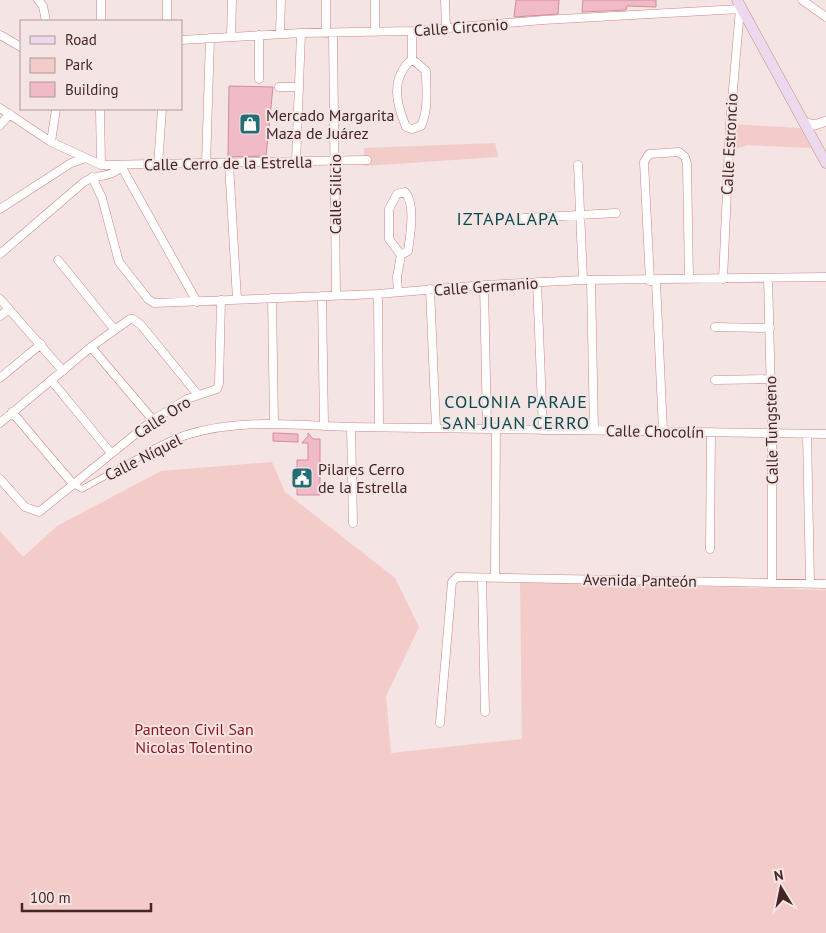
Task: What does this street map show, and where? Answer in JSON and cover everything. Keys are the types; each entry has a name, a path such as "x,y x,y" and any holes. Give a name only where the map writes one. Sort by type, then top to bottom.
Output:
{"main road":[{"path":"738,5 806,123 826,163"}],"street":[{"path":"38,0 43,6 46,20"},
{"path":"101,0 101,20"},
{"path":"167,0 167,20"},
{"path":"231,37 232,0"},
{"path":"280,34 281,0"},
{"name":"Calle Silicio","path":"326,0 330,33 335,161 336,295"},
{"path":"375,0 375,32"},
{"path":"444,0 446,28"},
{"path":"802,0 826,17"},
{"name":"Calle Circonio","path":"182,40 301,33 412,31 738,5"},
{"name":"Calle Estroncio","path":"723,279 738,5"},
{"path":"412,31 412,60 405,66 398,80 396,96 406,127 412,129 420,126 425,116 427,99 426,71 412,60"},
{"path":"296,162 301,33"},
{"path":"0,35 20,46"},
{"path":"258,35 259,79"},
{"path":"206,164 210,38"},
{"path":"279,87 299,87"},
{"path":"0,108 51,142 101,165 100,110"},
{"path":"51,142 56,110"},
{"path":"158,165 162,110"},
{"path":"0,125 10,114"},
{"path":"806,123 815,125 826,120"},
{"path":"663,431 644,162 649,154 679,152 685,156 689,279"},
{"path":"0,209 71,163 86,158"},
{"name":"Calle Cerro de la Estrella","path":"101,165 367,160"},
{"path":"229,164 237,300"},
{"path":"578,165 580,215 587,281 594,430"},
{"path":"0,254 92,177 112,174 121,166 197,302"},
{"name":"Calle Germanio","path":"92,177 102,198 119,262 148,299 154,303 378,294 484,284 826,277"},
{"path":"398,292 397,278 401,255 389,239 389,209 397,194 405,192 409,196 412,225 408,251 401,255"},
{"path":"524,218 616,213"},
{"path":"58,260 114,329"},
{"name":"Calle Tungsteno","path":"768,278 772,434 772,582"},
{"path":"537,282 543,430"},
{"path":"484,284 487,428"},
{"path":"430,290 436,428"},
{"path":"378,294 379,427"},
{"path":"322,296 324,426"},
{"path":"272,298 274,424"},
{"path":"0,299 63,371"},
{"name":"Calle Oro","path":"111,452 153,420 187,399 217,389 219,384 221,300"},
{"path":"0,316 9,309"},
{"path":"1,419 114,329 126,321 134,319 198,395"},
{"path":"715,327 770,328"},
{"path":"0,378 40,344"},
{"path":"91,347 153,420"},
{"path":"715,380 771,379"},
{"path":"51,380 111,452"},
{"path":"12,412 73,484"},
{"name":"Calle Chocolín","path":"274,424 351,427 826,434"},
{"name":"Calle Níquel","path":"73,484 82,489 151,451 186,435 228,426 274,424"},
{"path":"351,427 353,523"},
{"path":"495,577 496,428"},
{"path":"710,549 711,432"},
{"path":"807,434 810,583"},
{"name":"Calle Níquel","path":"0,478 25,507 32,512 38,512 111,452"},
{"name":"Avenida Panteón","path":"440,724 454,579 495,577 826,584"},
{"path":"482,579 485,712"}],"green space":[{"path":"730,124 800,128 811,148 748,145 728,151"},
{"path":"495,143 498,157 364,166 364,148"},
{"name":"Panteon Civil San Nicolas Tolentino","path":"272,462 285,492 395,578 419,627 386,696 391,753 522,739 520,581 826,590 826,933 0,933 0,531 23,557 57,526 161,471"}],"building":[{"path":"516,0 559,0 558,14 514,17"},
{"path":"583,0 656,0 656,7 627,6 626,10 582,12"},
{"name":"Mercado Margarita Maza de Juárez","path":"229,86 273,87 266,156 228,157"},
{"path":"273,433 298,434 298,442 273,441"},
{"path":"308,433 313,439 320,439 320,495 297,495 297,460 308,460 308,443 302,443 308,436"}],"place":[{"name":"Mercado Margarita Maza de Juárez","path":"250,124"},
{"name":"Pilares Cerro de la Estrella","path":"302,478"}],"district":[{"name":"IZTAPALAPA","path":"508,218"},
{"name":"COLONIA PARAJE SAN JUAN CERRO","path":"516,411"}]}
